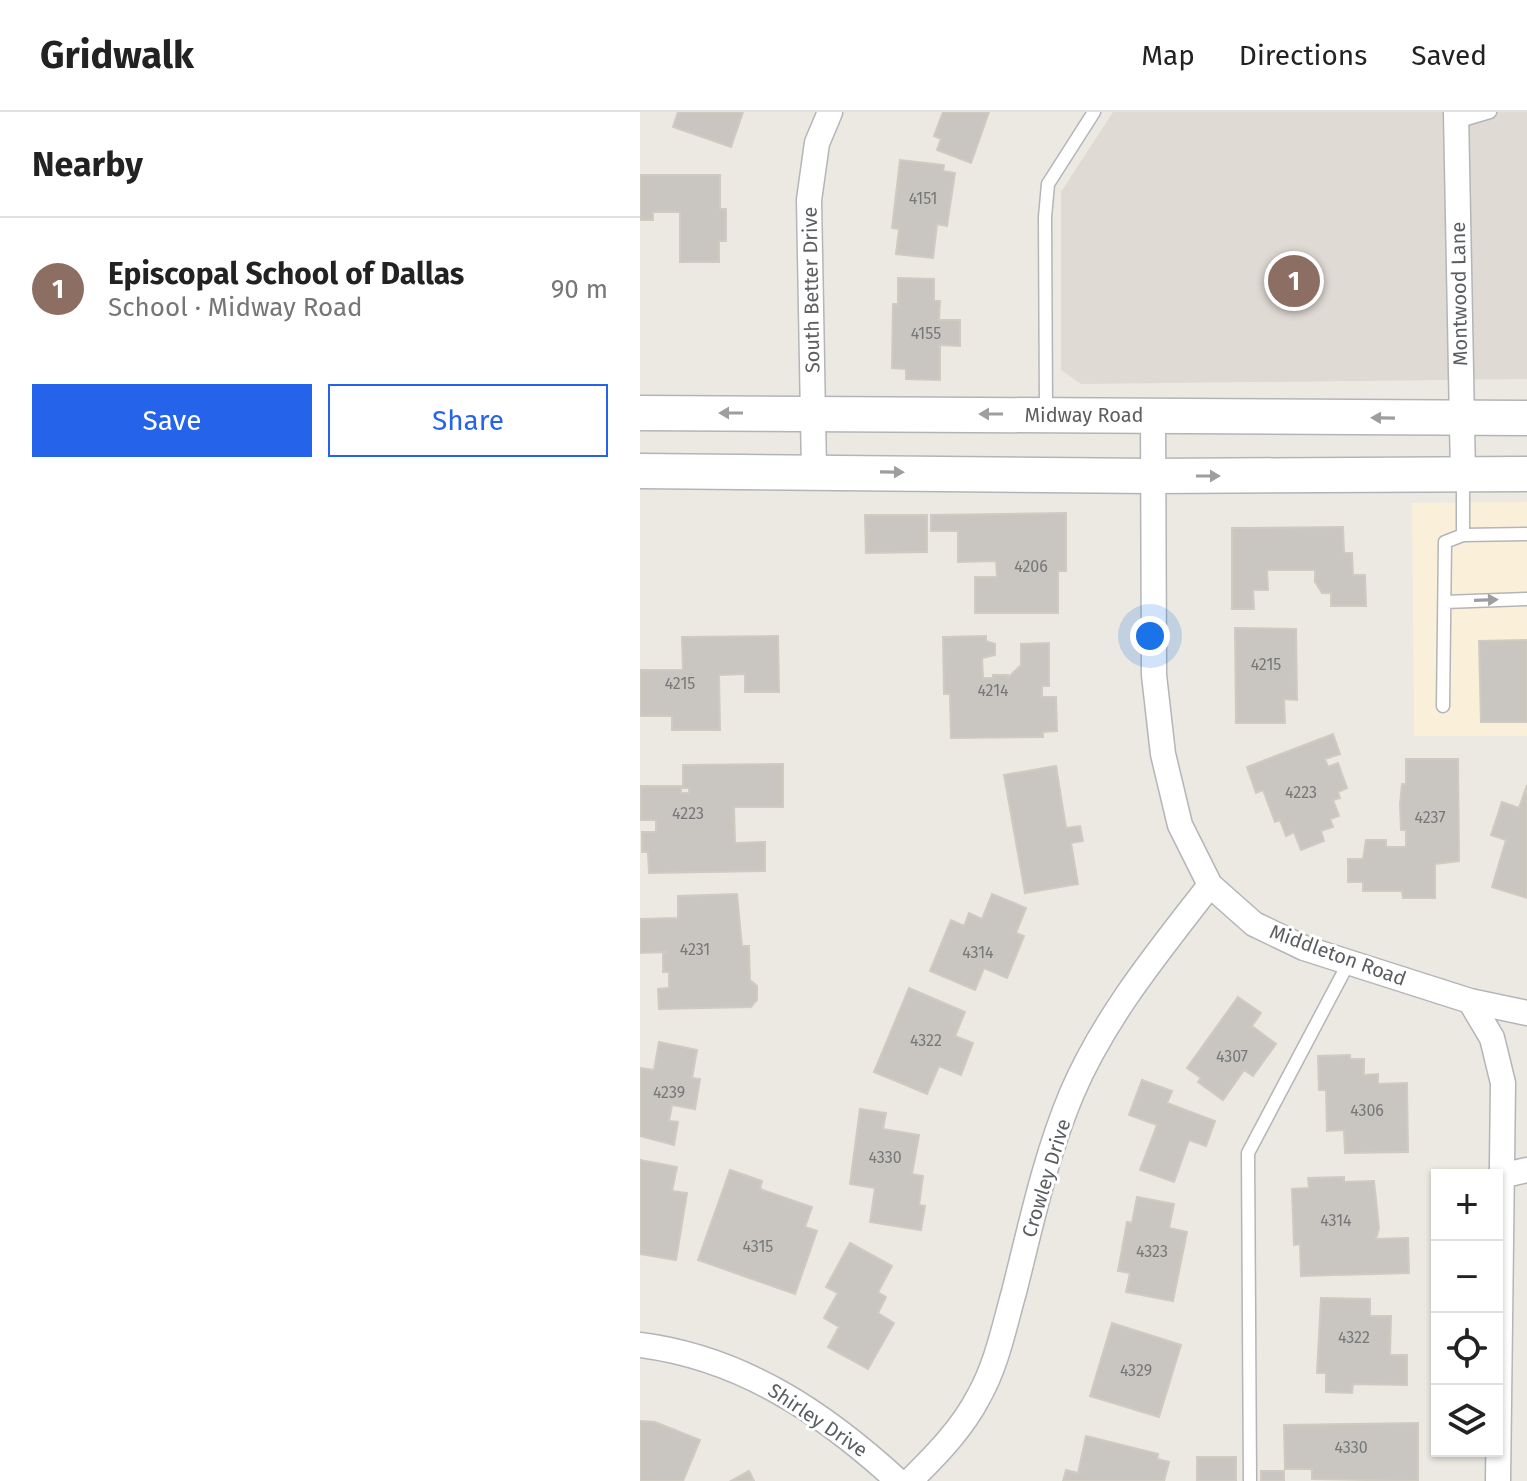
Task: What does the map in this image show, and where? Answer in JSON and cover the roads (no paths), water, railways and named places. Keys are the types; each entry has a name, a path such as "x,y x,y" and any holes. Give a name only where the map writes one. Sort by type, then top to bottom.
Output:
{"main road":[{"name":"Midway Road","path":"640,413 1527,418"},
{"path":"640,471 1153,476 1527,474"}],"street":[{"name":"South Better Drive","path":"814,471 809,200 817,143 830,112"},
{"name":"Montwood Lane","path":"1456,117 1463,475"},
{"name":"Middleton Road","path":"1153,415 1154,675 1163,754 1180,825 1210,885 1254,924 1304,948 1470,1001 1527,1013"},
{"name":"Crowley Drive","path":"910,1481 948,1443 980,1396 998,1351 1049,1155 1072,1093 1102,1032 1141,974 1210,885"},
{"path":"1470,1001 1492,1038 1503,1083 1501,1169"},
{"path":"1503,1176 1527,1170"},
{"path":"1498,1481 1500,1241"},
{"name":"Shirley Drive","path":"640,1345 669,1349 725,1365 784,1392 857,1443 898,1481"}],"lane":[{"path":"1046,415 1048,184 1094,112"},
{"path":"1456,117 1490,112"},
{"path":"1463,475 1463,535"},
{"path":"1443,706 1445,542 1463,535 1527,534"},
{"path":"1445,602 1527,599"},
{"path":"1250,1481 1248,1153 1349,962"}],"place":[{"name":"Episcopal School of Dallas","path":"1294,281"}]}
